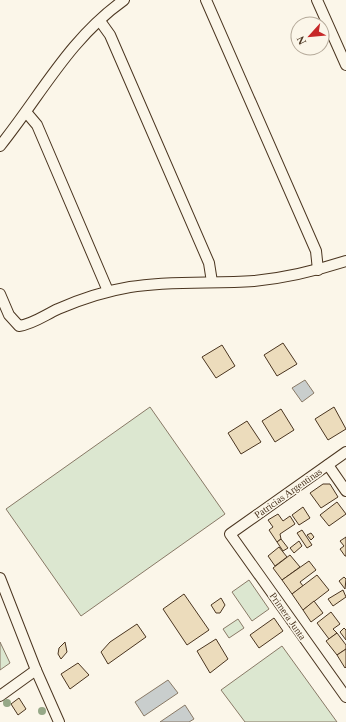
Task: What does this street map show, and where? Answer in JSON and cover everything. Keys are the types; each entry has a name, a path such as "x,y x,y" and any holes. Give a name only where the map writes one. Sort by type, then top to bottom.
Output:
{"street":[{"path":"0,146 26,112 60,62 100,21 124,0"},
{"path":"206,0 316,251 318,270"},
{"path":"317,0 346,65"},
{"path":"100,21 110,35 209,263 212,282"},
{"path":"26,112 37,126 108,291"},
{"path":"0,294 9,315 19,326 58,309 108,291 180,281 253,281 285,278 346,261"},
{"name":"Patricias Argentinas","path":"230,534 346,452"},
{"path":"328,465 346,491"},
{"name":"Primera Junta","path":"230,534 346,697"},
{"path":"0,578 10,608"},
{"path":"0,586 59,722"},
{"path":"0,696 36,670"}],"green space":[{"path":"150,407 225,514 81,616 6,509"},
{"path":"249,580 269,609 252,621 232,592"},
{"path":"238,619 244,628 229,638 223,629"},
{"path":"0,642 10,663 0,670"},
{"path":"282,646 337,722 245,722 221,690"}],"shaded area":[{"path":"305,380 314,393 302,402 292,388"},
{"path":"168,680 178,693 144,716 135,702"},
{"path":"185,705 194,719 189,722 160,722"}],"building":[{"path":"283,343 297,364 277,376 264,355"},
{"path":"222,345 235,366 216,378 202,357"},
{"path":"334,407 346,429 328,440 315,419"},
{"path":"281,409 294,430 275,442 262,421"},
{"path":"247,421 261,442 241,454 228,433"},
{"path":"323,484 330,484 338,497 321,508 310,493"},
{"path":"337,502 346,514 329,526 320,515"},
{"path":"303,507 310,518 299,525 292,515"},
{"path":"278,514 283,521 290,516 295,524 280,534 281,539 277,542 269,530 273,527 268,520"},
{"path":"302,530 312,545 307,548 297,533"},
{"path":"311,533 314,537 311,540 307,535"},
{"path":"346,537 345,556 340,549 344,546 340,541"},
{"path":"281,539 288,548 283,551 277,542"},
{"path":"299,541 302,546 294,553 290,548"},
{"path":"279,547 287,557 275,566 268,556"},
{"path":"290,555 300,567 282,580 273,568"},
{"path":"309,561 316,570 300,582 303,586 292,594 282,580"},
{"path":"317,575 329,590 303,610 292,594"},
{"path":"344,577 346,579 345,589 339,581"},
{"path":"343,590 346,597 333,606 328,599"},
{"path":"184,594 209,630 187,645 163,609"},
{"path":"221,598 225,605 220,613 216,613 211,605"},
{"path":"314,601 323,613 311,622 303,610"},
{"path":"331,612 340,624 333,629 337,633 329,639 317,623"},
{"path":"274,618 283,631 259,648 250,635"},
{"path":"137,624 146,637 108,664 101,652 110,642"},
{"path":"344,628 346,630 346,640 340,632"},
{"path":"337,633 346,645 346,649 337,655 326,641"},
{"path":"216,639 228,659 210,673 197,651"},
{"path":"65,642 67,652 61,659 58,654 59,648"},
{"path":"346,649 346,667 345,668 337,655"},
{"path":"78,663 89,675 70,689 61,674"},
{"path":"19,698 26,709 18,715 11,704"}]}
